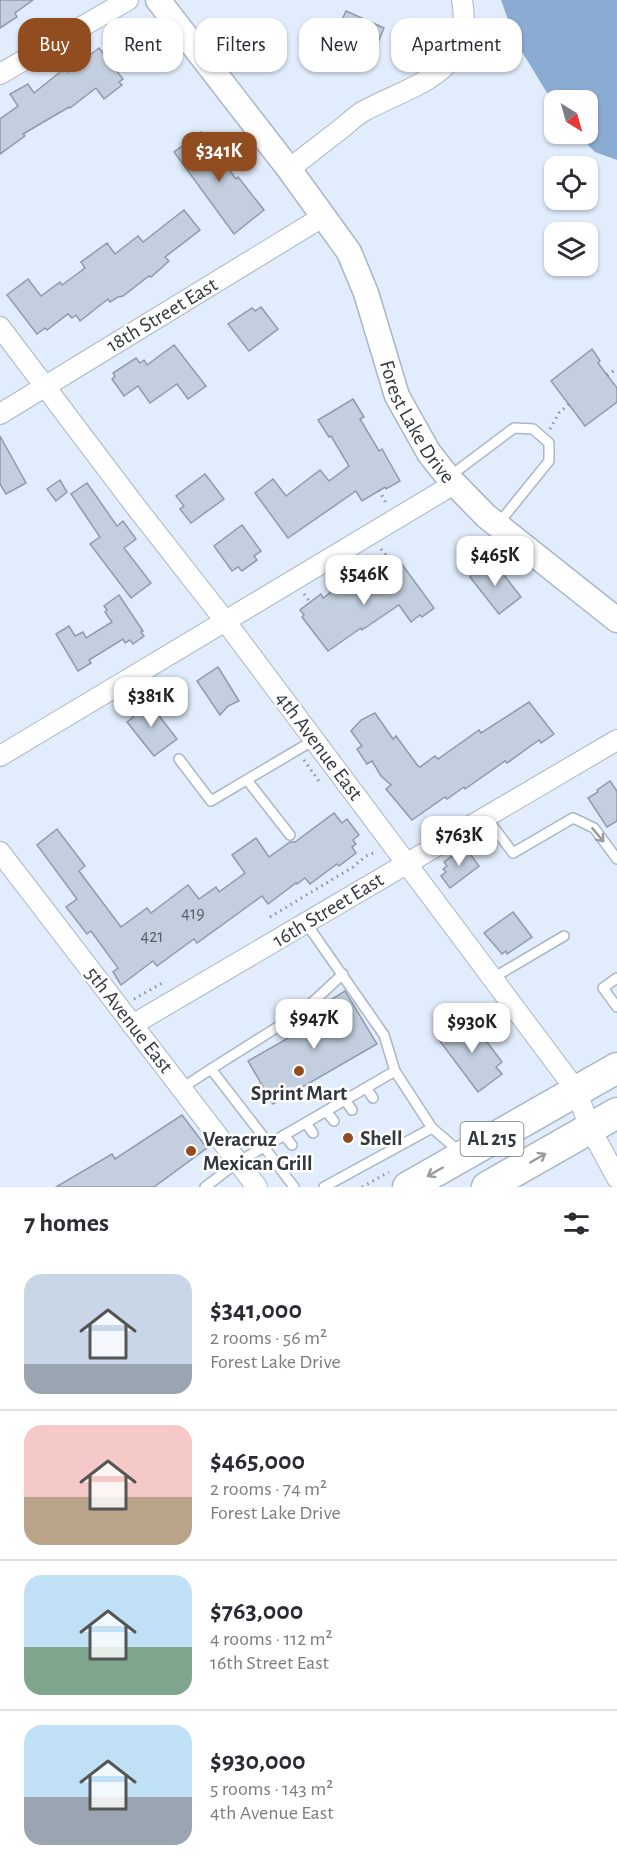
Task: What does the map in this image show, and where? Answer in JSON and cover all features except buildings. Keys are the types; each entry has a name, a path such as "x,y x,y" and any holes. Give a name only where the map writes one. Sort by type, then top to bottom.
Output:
{"main road":[{"name":"AL 215","path":"408,1187 617,1068"},
{"name":"AL 215","path":"487,1187 617,1113"}],"street":[{"path":"0,74 128,0"},
{"name":"Forest Lake Drive","path":"158,0 324,216 349,252 366,293 397,396 429,453 470,501 617,620"},
{"path":"289,170 360,114 437,74 453,60 462,41 465,20 462,0"},
{"name":"18th Street East","path":"0,414 324,216"},
{"name":"4th Avenue East","path":"0,327 136,507 226,621 576,1090 590,1128 617,1178"},
{"path":"0,756 226,621 451,481"},
{"name":"16th Street East","path":"132,1025 617,740"},
{"name":"5th Avenue East","path":"0,852 257,1187"}],"lane":[{"path":"451,481 514,428 533,429 549,442 549,461 498,524"},
{"path":"178,759 211,801 314,740"},
{"path":"247,780 290,835"},
{"path":"486,817 513,853 573,818 594,828 617,859"},
{"path":"306,923 384,1035 394,1071 432,1128 464,1155"},
{"path":"493,978 564,936"},
{"path":"182,1088 303,1011 343,974"},
{"path":"617,978 603,988 617,1007"},
{"path":"211,1069 294,1187"},
{"path":"205,1187 238,1162 394,1071"},
{"path":"366,1088 373,1098"},
{"path":"345,1100 352,1110"},
{"path":"326,1111 334,1121"},
{"path":"306,1123 314,1133"},
{"path":"322,1185 404,1139 432,1128"},
{"path":"284,1135 292,1145"}],"path":[{"path":"607,375 617,369"},
{"path":"545,439 559,413 569,404"},
{"path":"381,510 388,506"},
{"path":"380,547 396,567"},
{"path":"336,573 343,583"},
{"path":"303,592 310,602"},
{"path":"127,699 134,709"},
{"path":"270,917 353,867 366,856 393,845"},
{"path":"119,1008 164,982"}],"water":[{"path":"501,0 617,0 617,160 595,152 587,144 598,144 598,90 545,90 522,52 522,18 507,18"}],"place":[{"name":"Sprint Mart","path":"299,1071"},
{"name":"Shell","path":"348,1138"},
{"name":"Veracruz Mexican Grill","path":"191,1151"}]}
